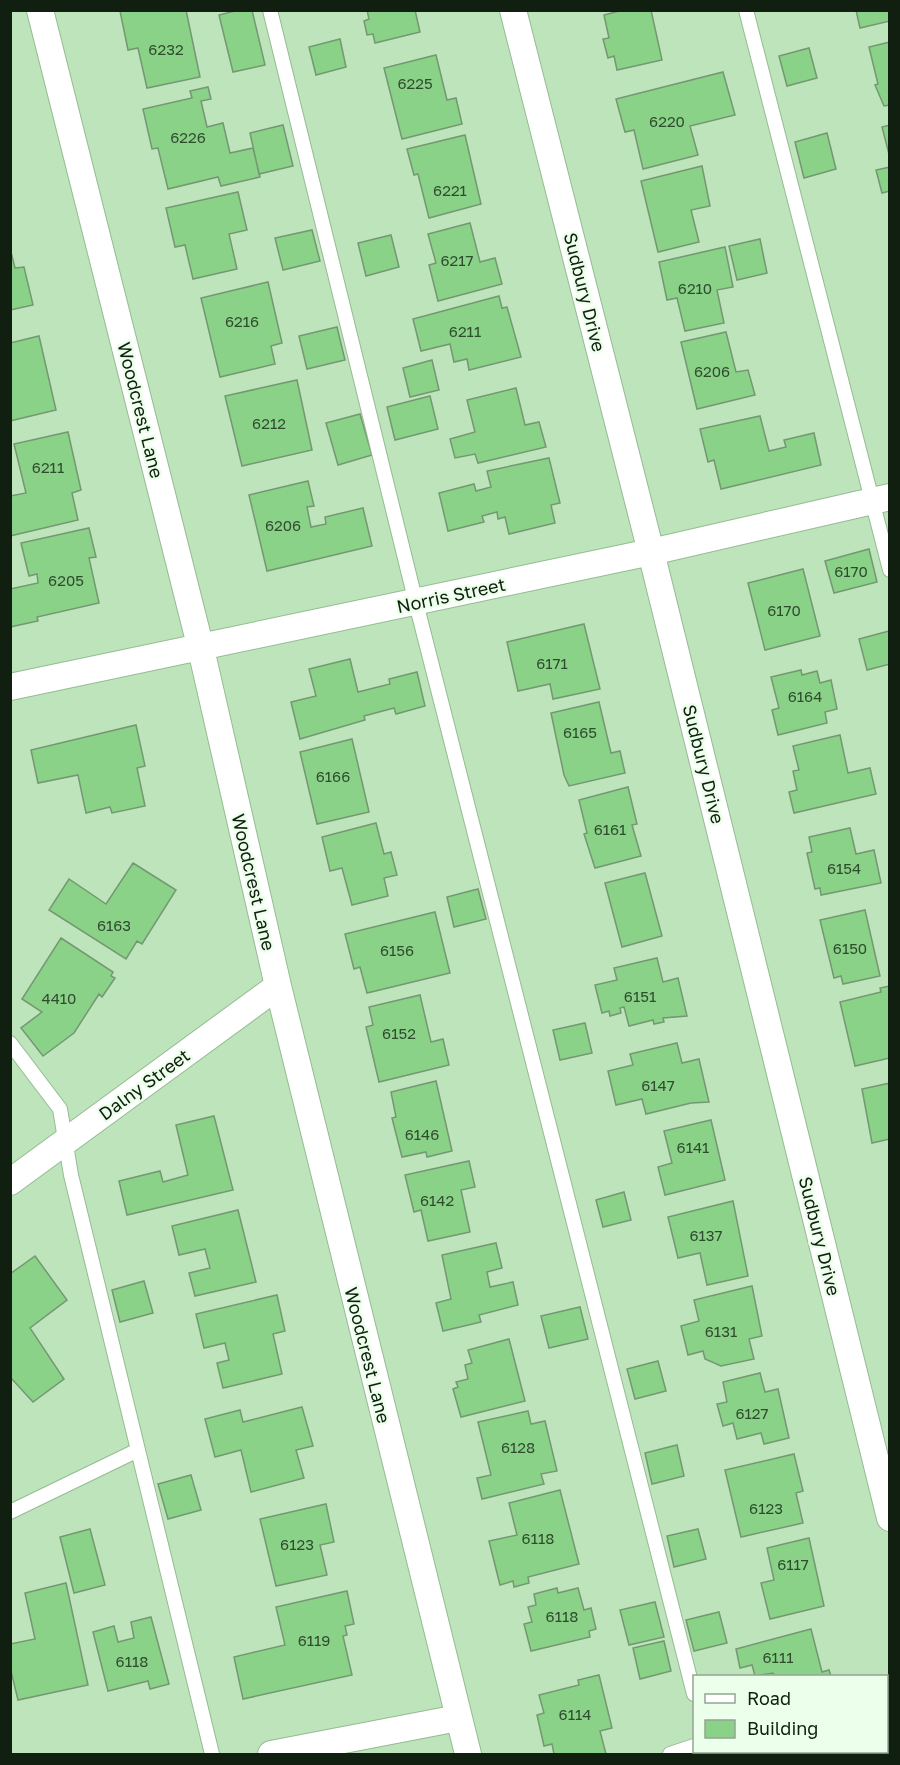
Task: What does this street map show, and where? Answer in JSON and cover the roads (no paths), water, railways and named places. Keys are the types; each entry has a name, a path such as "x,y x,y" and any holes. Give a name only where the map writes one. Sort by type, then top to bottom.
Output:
{"street":[{"name":"Woodcrest Lane","path":"40,10 201,649 278,986 468,1755"},
{"name":"Sudbury Drive","path":"513,10 651,552 890,1518"},
{"name":"Norris Street","path":"10,687 416,603 881,499"},
{"name":"Dalny Street","path":"10,1182 278,986"},
{"path":"271,1755 458,1718"}],"lane":[{"path":"270,10 416,603 693,1690"},
{"path":"746,10 881,499 890,570"},
{"path":"10,1043 60,1109 63,1143 136,1451 212,1755"},
{"path":"10,1512 136,1451"},
{"path":"670,1755 693,1746"}]}
